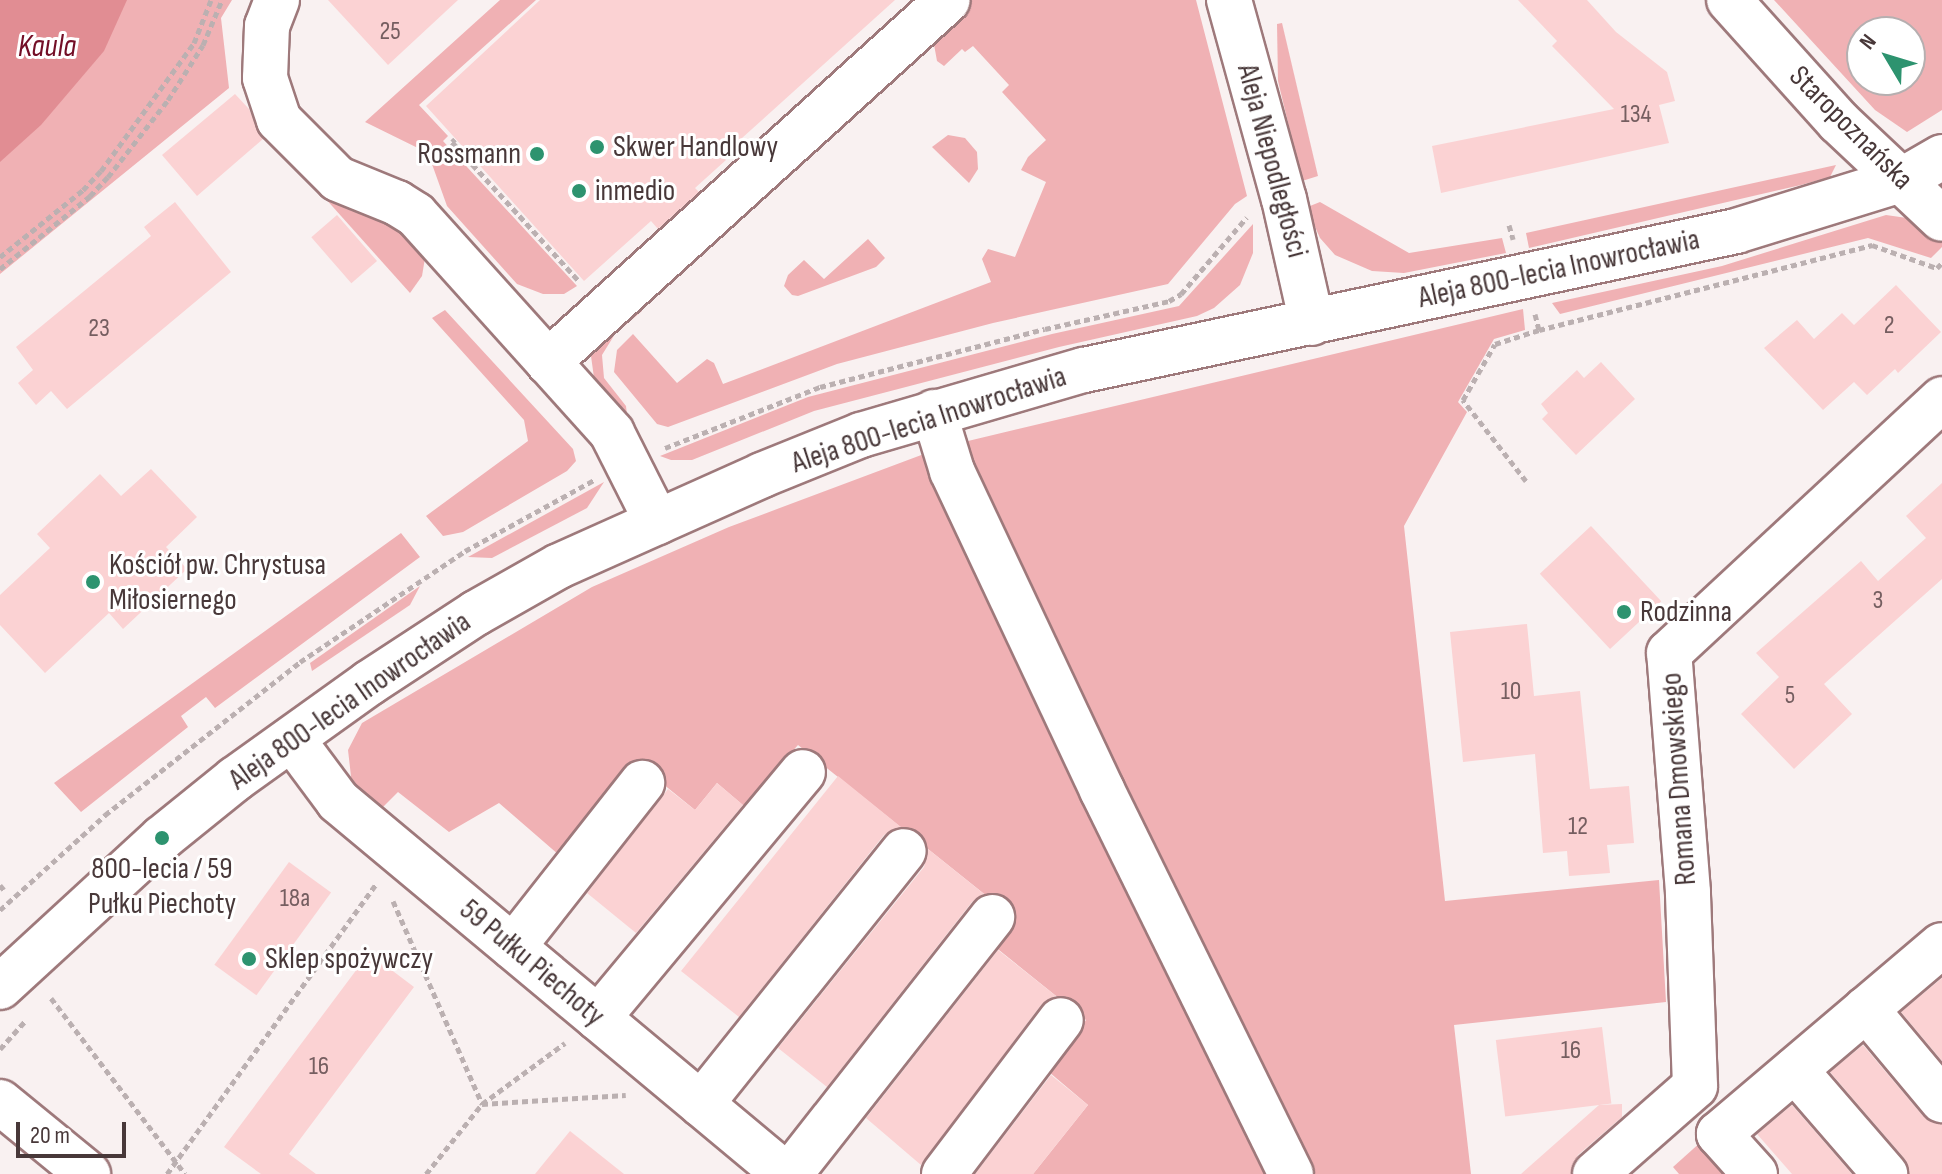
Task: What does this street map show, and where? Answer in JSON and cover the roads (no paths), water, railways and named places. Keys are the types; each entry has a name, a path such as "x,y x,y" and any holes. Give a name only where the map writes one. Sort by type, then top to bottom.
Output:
{"street":[{"path":"277,0 267,26 265,78 279,120 338,179 397,203 416,215 612,433 657,522"},
{"path":"548,362 948,0"},
{"name":"Aleja Niepodległości","path":"1229,0 1284,199 1312,323"},
{"name":"Staropoznańska","path":"1729,0 1839,122 1904,179 1942,219"},
{"name":"Aleja 800-lecia Inowrocławia","path":"13,1004 162,838 292,739 476,613 559,566 657,522 861,435 934,412 1084,370 1736,231 1904,179 1942,157"},
{"name":"Romana Dmowskiego","path":"1595,1174 1695,1086 1688,892 1669,653 1942,399"},
{"path":"934,412 952,471 1095,776 1291,1174"},
{"name":"59 Pułku Piechoty","path":"292,739 338,801 788,1174"},
{"path":"598,1018 803,772"},
{"path":"513,947 642,783"},
{"path":"701,1104 904,851"},
{"path":"788,1174 992,917"},
{"path":"1755,1174 1719,1134 1942,945"},
{"path":"1866,1009 1942,1100"},
{"path":"944,1174 1061,1020"},
{"path":"1795,1070 1885,1174"},
{"path":"0,1102 88,1174"}],"water":[{"name":"Kaula","path":"0,0 127,0 104,51 41,125 0,162"}],"place":[{"name":"Skwer Handlowy","path":"597,147"},
{"name":"Rossmann","path":"537,154"},
{"name":"inmedio","path":"579,191"},
{"name":"Kościół pw. Chrystusa Miłosiernego","path":"93,582"},
{"name":"Rodzinna","path":"1624,612"},
{"name":"800-lecia / 59 Pułku Piechoty","path":"162,838"},
{"name":"Sklep spożywczy","path":"249,959"}]}
